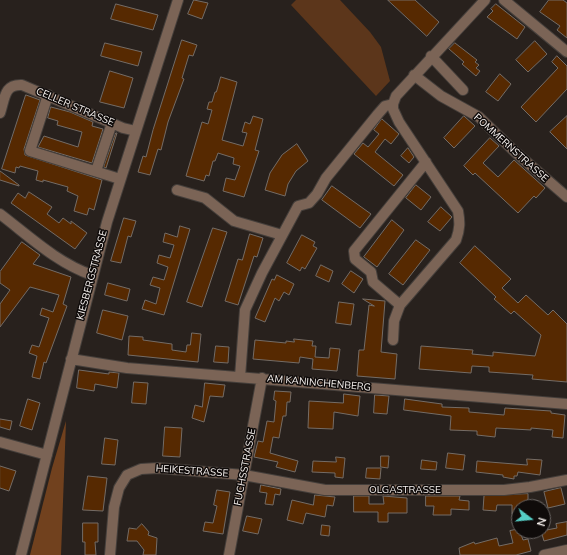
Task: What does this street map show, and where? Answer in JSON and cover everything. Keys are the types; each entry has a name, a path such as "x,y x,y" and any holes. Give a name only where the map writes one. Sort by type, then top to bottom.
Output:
{"street":[{"name":"KIESBERGSTRASSE","path":"21,555 92,275 120,179 178,0"},
{"path":"504,0 567,52"},
{"path":"393,340 394,320 400,305 456,240 460,229 458,211 399,122 393,109 393,104 396,96 414,75 482,1"},
{"path":"431,56 463,90"},
{"name":"POMMERNSTRASSE","path":"414,75 441,96 478,117 514,152 567,197"},
{"name":"CELLER STRASSE","path":"0,112 7,89 13,85 22,85 112,123 136,131"},
{"path":"48,95 30,152 120,179"},
{"path":"240,376 245,310 262,273 298,206 309,203 317,194 326,178 384,106 393,104"},
{"path":"96,171 112,123"},
{"path":"400,305 373,282 371,272 355,259 354,251 426,162"},
{"path":"177,190 205,198 234,221 282,235"},
{"path":"0,214 61,261 76,270 92,275"},
{"name":"AM KANINCHENBERG","path":"71,358 127,368 240,376 567,404"},
{"name":"FUCHSSTRASSE","path":"229,555 262,378"},
{"path":"0,442 47,455"},
{"name":"HEIKESTRASSE","path":"110,555 114,507 119,488 127,475 141,469 158,468 244,475"},
{"name":"OLGASTRASSE","path":"244,475 325,490 504,490 567,480"},
{"path":"544,555 567,550"}],"shaded area":[{"path":"296,0 340,0 370,32 381,47 390,81 376,96 291,5"},
{"path":"66,421 61,555 30,555 52,468"}],"building":[{"path":"194,0 208,3 202,19 188,14"},
{"path":"388,0 415,0 439,22 427,36"},
{"path":"549,0 563,0 567,3 567,38 557,30 560,26 540,12"},
{"path":"116,4 158,15 153,30 111,19"},
{"path":"496,4 525,27 517,39 487,17 493,11 491,9"},
{"path":"182,40 197,45 193,56 189,55 182,78 184,79 168,122 161,150 158,149 150,175 138,172 143,156 146,157 153,130"},
{"path":"535,41 547,54 528,72 516,60"},
{"path":"105,43 142,52 138,66 101,56"},
{"path":"455,43 477,60 475,62 479,65 476,68 480,71 476,76 462,64 464,62 449,49"},
{"path":"557,56 567,66 567,89 536,122 521,107 558,68 552,62"},
{"path":"110,71 133,78 124,108 100,102"},
{"path":"500,74 511,84 498,101 486,92"},
{"path":"221,77 237,82 222,140 243,146 247,133 242,132 245,122 250,124 253,116 263,119 255,150 259,151 244,197 223,191 226,178 235,180 240,166 233,164 234,158 218,153 215,161 213,161 209,176 206,175 204,181 186,176 202,122 208,124 212,110 207,109 209,102 212,102"},
{"path":"26,95 40,100 24,149 25,155 102,180 94,210 89,208 87,215 74,211 78,196 67,191 68,187 43,180 43,182 36,180 38,171 20,166 19,168 16,167 15,173 2,169"},
{"path":"51,107 70,112 93,122 92,126 103,129 92,163 38,147 44,136 78,147 82,132 57,125 58,121 48,118"},
{"path":"464,116 475,126 454,148 444,138"},
{"path":"567,116 567,149 550,132"},
{"path":"382,119 399,134 391,144 385,139 375,152 403,175 394,186 354,154 363,143 368,147 379,134 374,130"},
{"path":"117,133 106,168 104,167"},
{"path":"490,138 499,146 483,163 498,177 514,160 545,188 536,198 534,196 518,213 475,173 473,175 464,166"},
{"path":"297,144 308,161 296,171 288,184 285,196 265,190 270,173 282,155"},
{"path":"408,148 414,157 409,163 401,156"},
{"path":"0,171 19,185 19,186 0,180"},
{"path":"416,185 431,197 421,210 406,198"},
{"path":"332,186 371,214 360,228 322,200"},
{"path":"29,192 52,207 47,214 59,223 63,218 71,224 71,221 87,233 75,249 11,203 18,193 25,198"},
{"path":"441,207 452,217 440,231 428,222"},
{"path":"124,218 136,221 131,237 128,236 121,263 111,261"},
{"path":"392,220 404,230 377,267 364,257"},
{"path":"180,226 190,229 164,315 142,309 145,300 156,304 160,288 150,285 153,277 164,280 168,267 157,263 159,255 170,258 174,245 163,242 165,233 177,237"},
{"path":"213,228 227,232 202,307 187,302"},
{"path":"250,234 263,238 257,257 254,256 238,305 225,301 238,259 242,260"},
{"path":"302,235 315,242 313,246 317,248 305,269 302,267 300,271 287,263"},
{"path":"416,240 430,250 403,285 389,274"},
{"path":"22,242 40,255 33,264 71,277 63,304 67,306 46,363 44,362 40,379 32,377 37,356 29,353 32,345 39,347 49,318 40,315 42,308 53,312 59,295 30,287 0,327 0,304 10,290 0,283 0,272"},
{"path":"475,246 511,279 502,288 518,303 526,295 548,315 553,310 567,324 567,382 532,379 533,375 489,372 489,367 472,366 471,373 419,369 421,346 473,350 472,354 493,356 493,352 535,356 541,335 514,311 511,314 494,299 496,297 460,263"},
{"path":"321,265 333,271 329,282 316,276"},
{"path":"351,271 363,279 354,293 342,284"},
{"path":"277,275 294,284 289,295 284,292 279,301 275,298 265,322 255,318 272,279 274,280"},
{"path":"108,283 130,289 127,301 105,295"},
{"path":"363,299 385,301 381,352 397,354 395,379 357,376 359,350 364,350 369,305 374,306"},
{"path":"339,302 354,304 351,325 336,323"},
{"path":"103,310 128,316 122,340 97,333"},
{"path":"192,333 201,334 198,362 128,355 129,336 143,337 143,340 172,344 172,350 186,352 187,345 190,345"},
{"path":"294,339 313,341 312,346 316,346 315,357 329,358 330,348 340,349 337,371 312,369 313,359 300,357 299,363 253,359 255,340 286,343 286,341 294,342"},
{"path":"216,346 229,347 228,363 214,362"},
{"path":"79,370 109,374 109,372 119,373 117,388 95,384 94,391 77,388"},
{"path":"134,382 148,383 146,404 132,403"},
{"path":"205,383 225,385 223,397 210,396 204,422 192,418 195,405 202,407"},
{"path":"275,391 291,392 290,402 287,402 286,416 283,416 279,438 273,437 270,453 298,461 295,472 276,467 278,462 254,457 258,441 263,442 267,421 274,422 276,401 274,400"},
{"path":"344,394 360,396 358,416 334,412 333,429 308,428 309,401 343,403"},
{"path":"375,395 389,396 387,414 374,413"},
{"path":"28,399 40,403 32,430 20,426"},
{"path":"405,399 442,404 442,407 469,408 469,412 504,415 505,408 551,411 551,413 565,415 563,438 552,437 553,430 531,428 531,430 496,428 495,437 477,435 477,431 450,430 451,416 404,410"},
{"path":"0,419 12,421 10,430 0,427"},
{"path":"165,427 182,428 180,457 163,456"},
{"path":"105,438 118,440 115,465 102,464"},
{"path":"448,453 465,455 463,470 446,468"},
{"path":"381,456 389,456 388,468 381,467"},
{"path":"336,457 345,458 343,478 335,477 335,473 312,472 313,461 336,462"},
{"path":"527,459 542,460 540,475 518,472 517,476 514,476 514,479 503,477 503,475 476,472 477,461 527,465"},
{"path":"422,460 437,462 436,470 421,469"},
{"path":"0,466 16,471 9,491 0,488"},
{"path":"367,468 381,468 380,479 366,478"},
{"path":"88,476 107,478 103,511 83,510"},
{"path":"261,485 281,489 280,495 275,494 273,505 265,504 267,493 260,492"},
{"path":"561,488 565,504 551,507 551,499 546,499 544,492"},
{"path":"217,490 230,492 223,534 203,531 205,522 213,523 217,506 214,505"},
{"path":"528,494 528,499 511,499 511,505 497,505 496,511 483,510 484,496"},
{"path":"315,495 335,497 333,506 327,505 325,517 306,513 303,524 287,520 292,500 313,505"},
{"path":"354,496 369,496 369,504 384,504 383,496 407,498 407,513 388,513 388,522 378,522 378,512 354,512"},
{"path":"426,496 460,496 459,500 469,501 469,510 451,509 451,515 433,515 434,506 426,506"},
{"path":"247,516 262,519 258,534 243,531"},
{"path":"567,522 567,535 544,541 543,539 551,539 551,529 557,528 556,524"},
{"path":"83,523 98,523 98,542 95,542 96,555 85,555"},
{"path":"142,524 149,532 148,535 157,538 156,555 143,555 144,550 137,541 127,541 129,528 136,529"},
{"path":"322,525 330,526 329,536 321,535"},
{"path":"497,538 499,546 513,543 512,539 528,539 531,551 516,555 460,555 459,548 474,542 475,544"}]}
